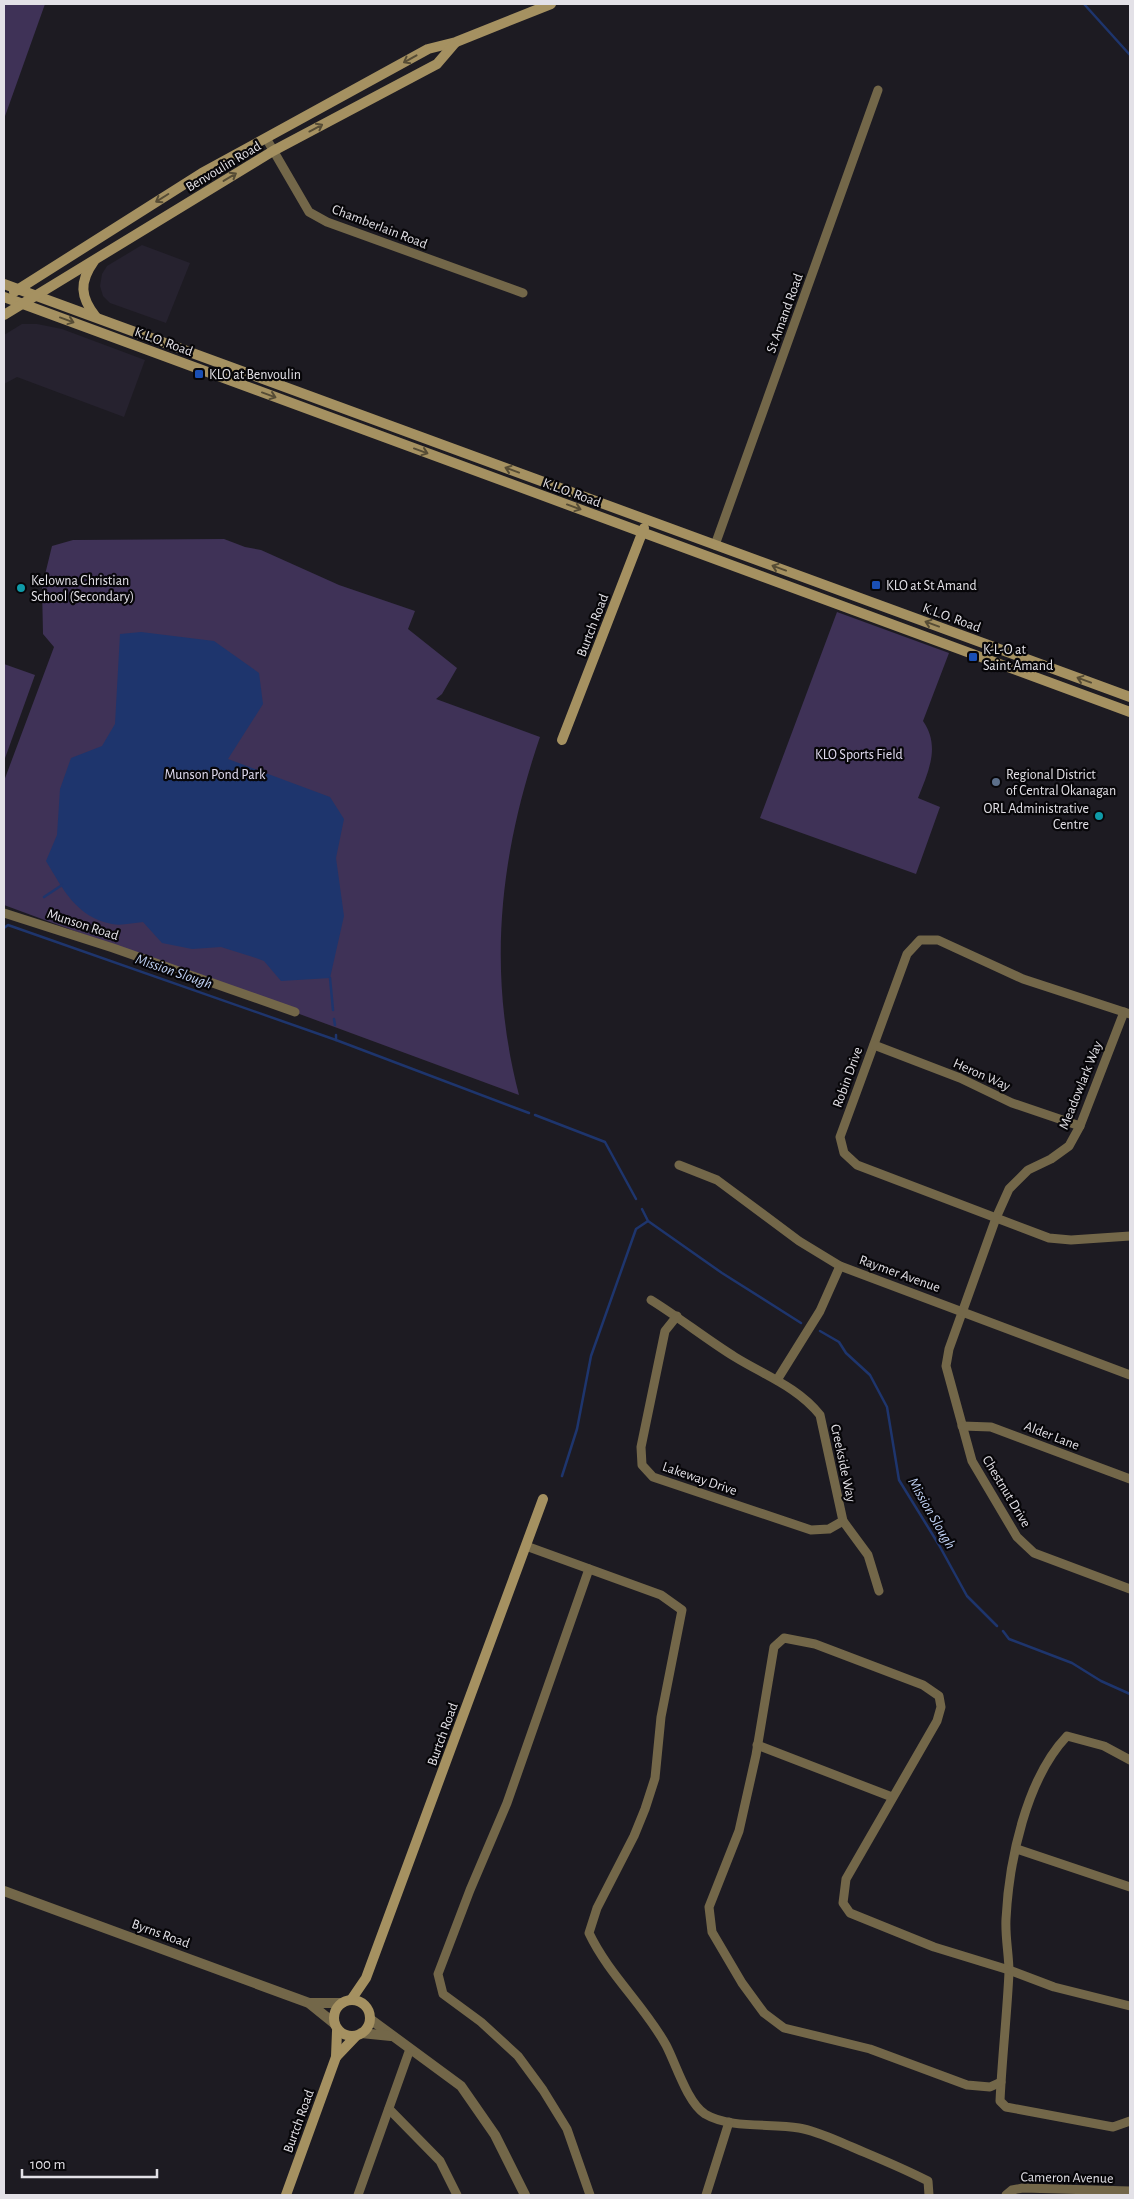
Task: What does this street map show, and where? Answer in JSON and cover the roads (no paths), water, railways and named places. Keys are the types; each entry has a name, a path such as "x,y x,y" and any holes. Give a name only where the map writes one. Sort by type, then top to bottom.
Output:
{"main road":[{"name":"Benvoulin Road","path":"5,298 202,173 428,50 456,42 551,4"},
{"name":"Benvoulin Road","path":"4,315 273,151 436,64 456,42"},
{"path":"96,318 87,306 82,288 88,269 98,256"},
{"name":"K.L.O. Road","path":"4,284 1130,697"},
{"name":"K.L.O. Road","path":"5,298 1130,712"},
{"name":"Burtch Road","path":"562,740 647,520"},
{"name":"Burtch Road","path":"365,2006 366,1978 543,1499"},
{"name":"Burtch Road","path":"346,2001 366,1978"},
{"path":"346,2001 360,2002 365,2006 370,2020 368,2026 358,2035 346,2036 336,2028 335,2012 346,2001"},
{"name":"Burtch Road","path":"286,2195 336,2057 336,2028"},
{"name":"Burtch Road","path":"336,2057 358,2035"}],"street":[{"name":"St Amand Road","path":"714,545 878,90"},
{"name":"Chamberlain Road","path":"266,138 308,212 327,222 523,294"},
{"name":"Munson Road","path":"4,913 113,948 295,1012"},
{"name":"Robin Drive","path":"1127,1013 1023,979 938,940 920,940 907,954 840,1137 844,1153 857,1165 1049,1238 1071,1240 1130,1236"},
{"name":"Meadowlark Way","path":"964,1311 996,1218 1009,1189 1028,1170 1051,1159 1069,1146 1080,1126 1127,1013"},
{"name":"Heron Way","path":"874,1045 960,1078 1012,1102 1080,1126"},
{"name":"Raymer Avenue","path":"679,1165 717,1180 799,1241 840,1266 964,1311 1130,1375"},
{"path":"777,1380 820,1311 840,1266"},
{"name":"Creekside Way","path":"652,1300 735,1357 777,1380 809,1402 820,1415 843,1521 868,1555 879,1591"},
{"name":"Chestnut Drive","path":"964,1311 949,1349 946,1366 972,1461 1018,1537 1034,1553 1130,1588"},
{"name":"Lakeway Drive","path":"677,1316 665,1332 641,1447 642,1465 653,1477 811,1530 829,1529 843,1521"},
{"name":"Alder Lane","path":"962,1426 991,1427 1130,1479"},
{"path":"526,1546 661,1595 682,1610 661,1717 655,1778 634,1836 597,1908 589,1933 599,1954 638,2004 665,2044 691,2097 705,2113 729,2122 800,2128 824,2135 928,2181 930,2195"},
{"path":"589,1569 507,1803 470,1890 438,1974 443,1994 481,2022 518,2056 543,2090 567,2129 590,2195"},
{"path":"1001,2082 990,2087 968,2085 870,2049 784,2028 764,2013 742,1983 712,1932 709,1907 739,1831 757,1745 774,1648 784,1638 814,1644 923,1685 939,1696 941,1707 937,1721 846,1879 843,1902 850,1913 934,1947 1009,1970 1054,1988 1130,2006"},
{"path":"1130,1760 1104,1746 1067,1736 1057,1746 1038,1780 1022,1821 1010,1873 1006,1921 1009,1970 1000,2101 1006,2107 1113,2128 1130,2121"},
{"path":"757,1745 892,1797"},
{"path":"1017,1849 1130,1887"},
{"name":"Byrns Road","path":"4,1891 309,2003 336,2028"},
{"name":"Byrns Road","path":"309,2003 346,2001"},
{"path":"370,2020 461,2086 495,2135 525,2195"},
{"path":"358,2035 392,2036"},
{"path":"358,2195 410,2050"},
{"path":"389,2110 440,2161 457,2195"},
{"path":"706,2195 729,2122"},
{"name":"Cameron Avenue","path":"1006,2195 1012,2190 1023,2188 1130,2191"}],"water":[{"path":"141,632 214,641 259,673 263,704 228,759 330,797 344,819 336,858 344,916 330,978 281,981 264,961 256,958 221,947 192,949 162,943 143,922 119,925 100,920 89,915 72,900 58,882 46,861 57,835 60,789 71,758 102,746 115,724 120,634"}],"waterway":[{"path":"1084,4 1130,55"},
{"name":"Mission Slough","path":"44,897 62,885"},
{"name":"Mission Slough","path":"4,928 8,925 336,1040"},
{"name":"Mission Slough","path":"330,978 333,1010"},
{"name":"Mission Slough","path":"334,1019 335,1025"},
{"name":"Mission Slough","path":"336,1035 336,1040 529,1113"},
{"name":"Mission Slough","path":"535,1115 605,1142 636,1199"},
{"name":"Mission Slough","path":"642,1209 648,1221 722,1273 801,1323"},
{"path":"562,1476 577,1429 591,1356 636,1229 648,1221"},
{"name":"Mission Slough","path":"820,1331 839,1342 846,1353 870,1375 887,1407 899,1480 939,1545 967,1596 997,1626"},
{"name":"Mission Slough","path":"1003,1631 1009,1639 1072,1663 1101,1681 1130,1694"}],"place":[{"name":"KLO at Benvoulin","path":"199,374"},
{"name":"KLO at St Amand","path":"876,585"},
{"name":"Kelowna Christian School (Secondary)","path":"21,588"},
{"name":"K-L-O at Saint Amand","path":"973,657"},
{"name":"Regional District of Central Okanagan","path":"996,782"},
{"name":"ORL Administrative Centre","path":"1099,816"}],"park label":[{"name":"KLO Sports Field","path":"859,754"},
{"name":"Munson Pond Park","path":"215,774"}]}
